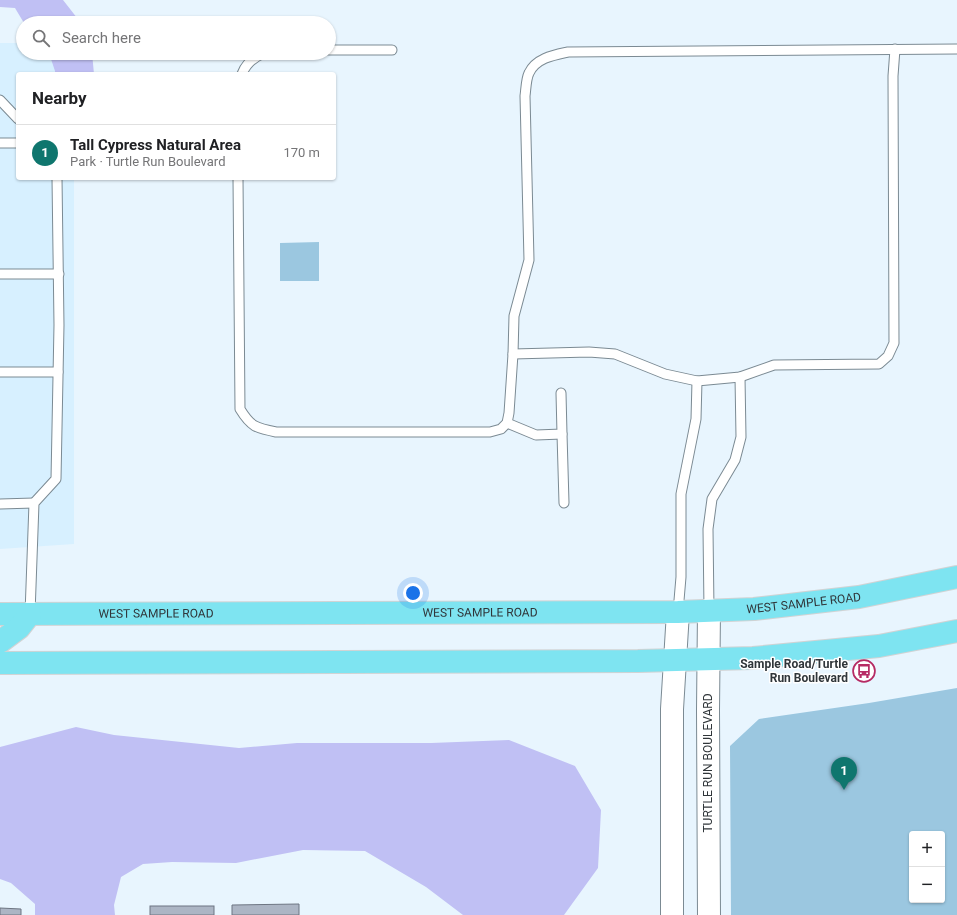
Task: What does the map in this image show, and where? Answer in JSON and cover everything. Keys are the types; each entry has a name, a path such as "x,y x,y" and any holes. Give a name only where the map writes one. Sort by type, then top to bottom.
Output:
{"main road":[{"name":"WEST SAMPLE ROAD","path":"0,614 678,612 754,609 860,597 957,577"},
{"path":"0,642 19,628 30,614"},
{"path":"0,663 708,660 753,658 879,646 957,631"}],"street":[{"name":"TURTLE RUN BOULEVARD","path":"708,915 709,610"},
{"path":"672,915 672,709 678,612"}],"lane":[{"path":"513,354 589,352 615,354 665,374 697,381 740,377 774,365 879,364 888,356 894,343 895,49"},
{"path":"238,180 240,409 247,420 256,428 276,432 490,432 501,429 506,423 509,413 514,316 529,260 525,96 529,73 536,63 549,57 568,52 957,49"},
{"path":"336,50 392,50"},
{"path":"243,72 245,67 252,60"},
{"path":"0,100 16,117"},
{"path":"0,143 16,143"},
{"path":"30,614 34,503 56,480 59,274 57,180"},
{"path":"0,274 59,274"},
{"path":"0,372 58,372"},
{"path":"709,610 708,529 712,499 735,460 741,438 740,377"},
{"path":"678,612 681,577 681,494 696,419 697,381"},
{"path":"561,393 564,502"},
{"path":"506,423 536,435 562,434"},
{"path":"0,504 34,503"}],"shaded area":[{"path":"0,0 63,0 76,16 20,16 15,8 0,7"},
{"path":"0,43 16,43 16,60 74,60 74,72 16,72 16,180 74,180 74,544 0,549"},
{"path":"51,60 93,60 94,72 55,71"},
{"path":"319,242 319,281 280,281 280,243"},
{"path":"957,688 957,915 731,915 730,746 759,719 869,703"},
{"path":"76,727 114,735 239,748 297,743 431,743 509,740 575,766 601,810 598,868 564,915 463,915 426,887 365,851 303,850 236,863 172,862 143,864 121,877 114,905 115,915 35,915 35,904 11,883 0,879 0,747"}],"building":[{"path":"299,904 299,915 232,915 232,905"},
{"path":"150,906 214,906 214,915 150,915"},
{"path":"0,908 21,909 21,915 0,915"}],"place":[{"name":"Sample Road/Turtle Run Boulevard","path":"864,671"},
{"name":"Tall Cypress Natural Area","path":"844,790"}]}
